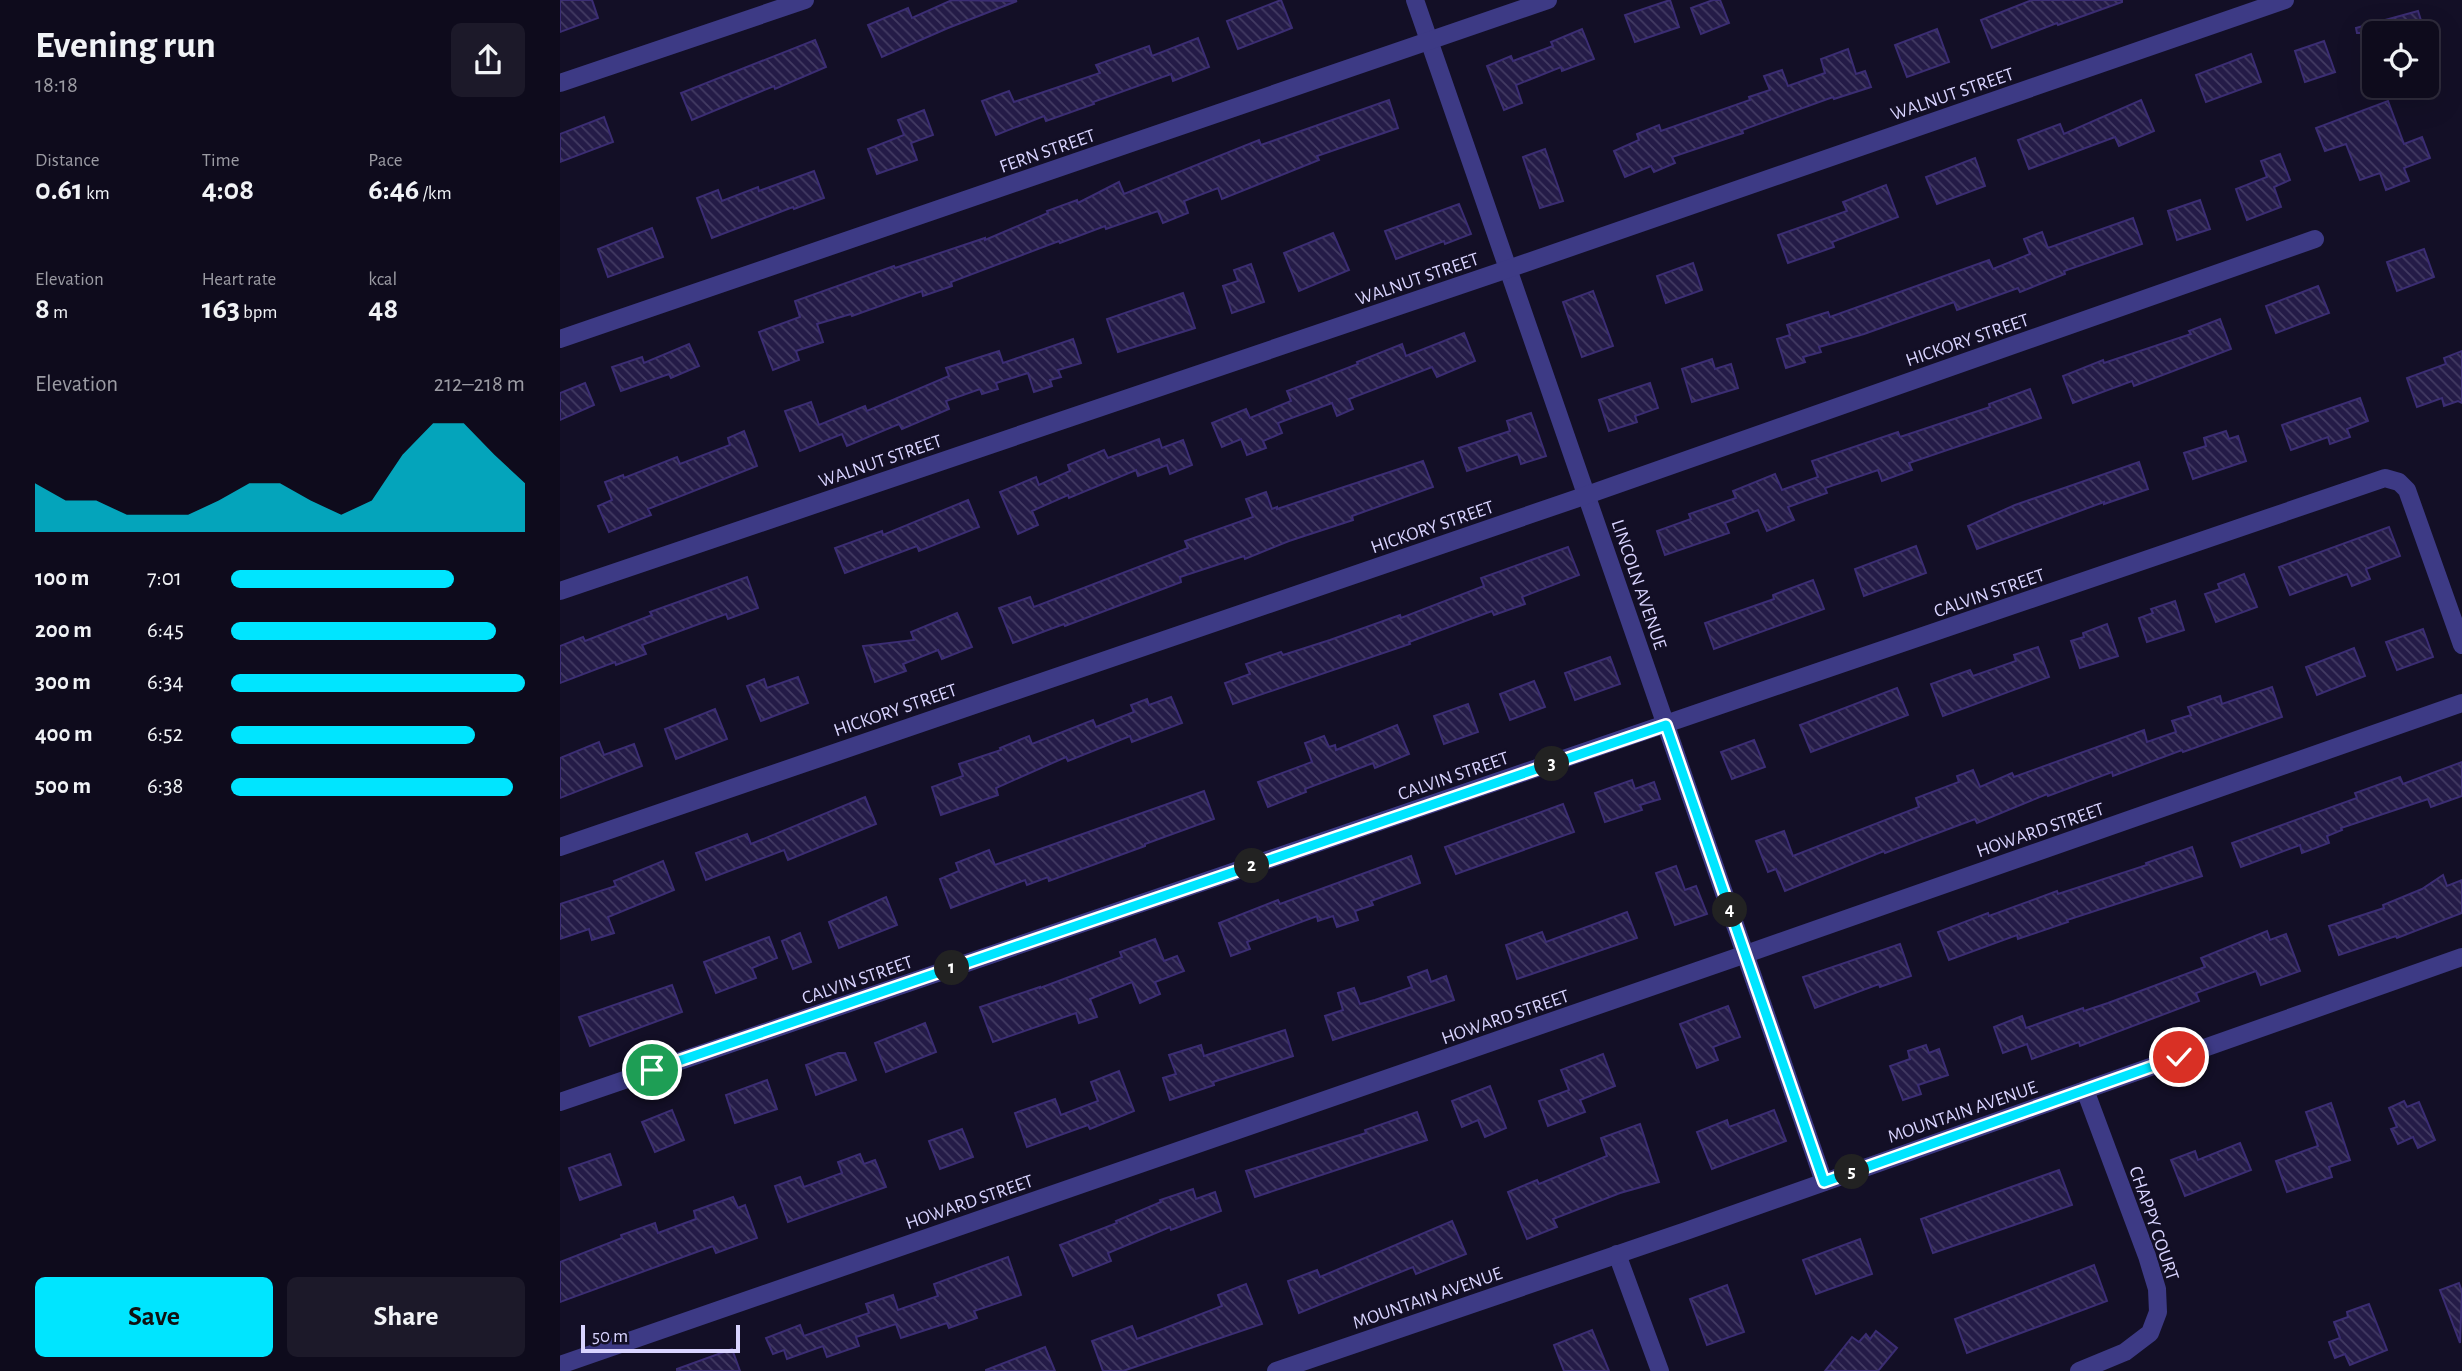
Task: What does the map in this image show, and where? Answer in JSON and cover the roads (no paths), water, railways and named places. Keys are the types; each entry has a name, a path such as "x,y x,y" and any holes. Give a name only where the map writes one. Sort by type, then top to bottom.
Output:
{"street":[{"path":"560,83 805,0"},
{"name":"LINCOLN AVENUE","path":"1415,0 1824,1182"},
{"name":"FERN STREET","path":"560,339 1548,0"},
{"name":"WALNUT STREET","path":"560,591 1508,269 2285,0"},
{"name":"HICKORY STREET","path":"560,846 1587,495 2315,239"},
{"name":"CALVIN STREET","path":"560,1102 2385,478 2399,482 2407,491 2462,645"},
{"name":"HOWARD STREET","path":"560,1365 2462,703"},
{"name":"MOUNTAIN AVENUE","path":"1276,1371 1824,1182 2462,957"},
{"name":"CHAPPY COURT","path":"2079,1371 2124,1352 2150,1333 2158,1312 2157,1289 2147,1256 2085,1090"},
{"path":"1617,1254 1660,1371"}]}
